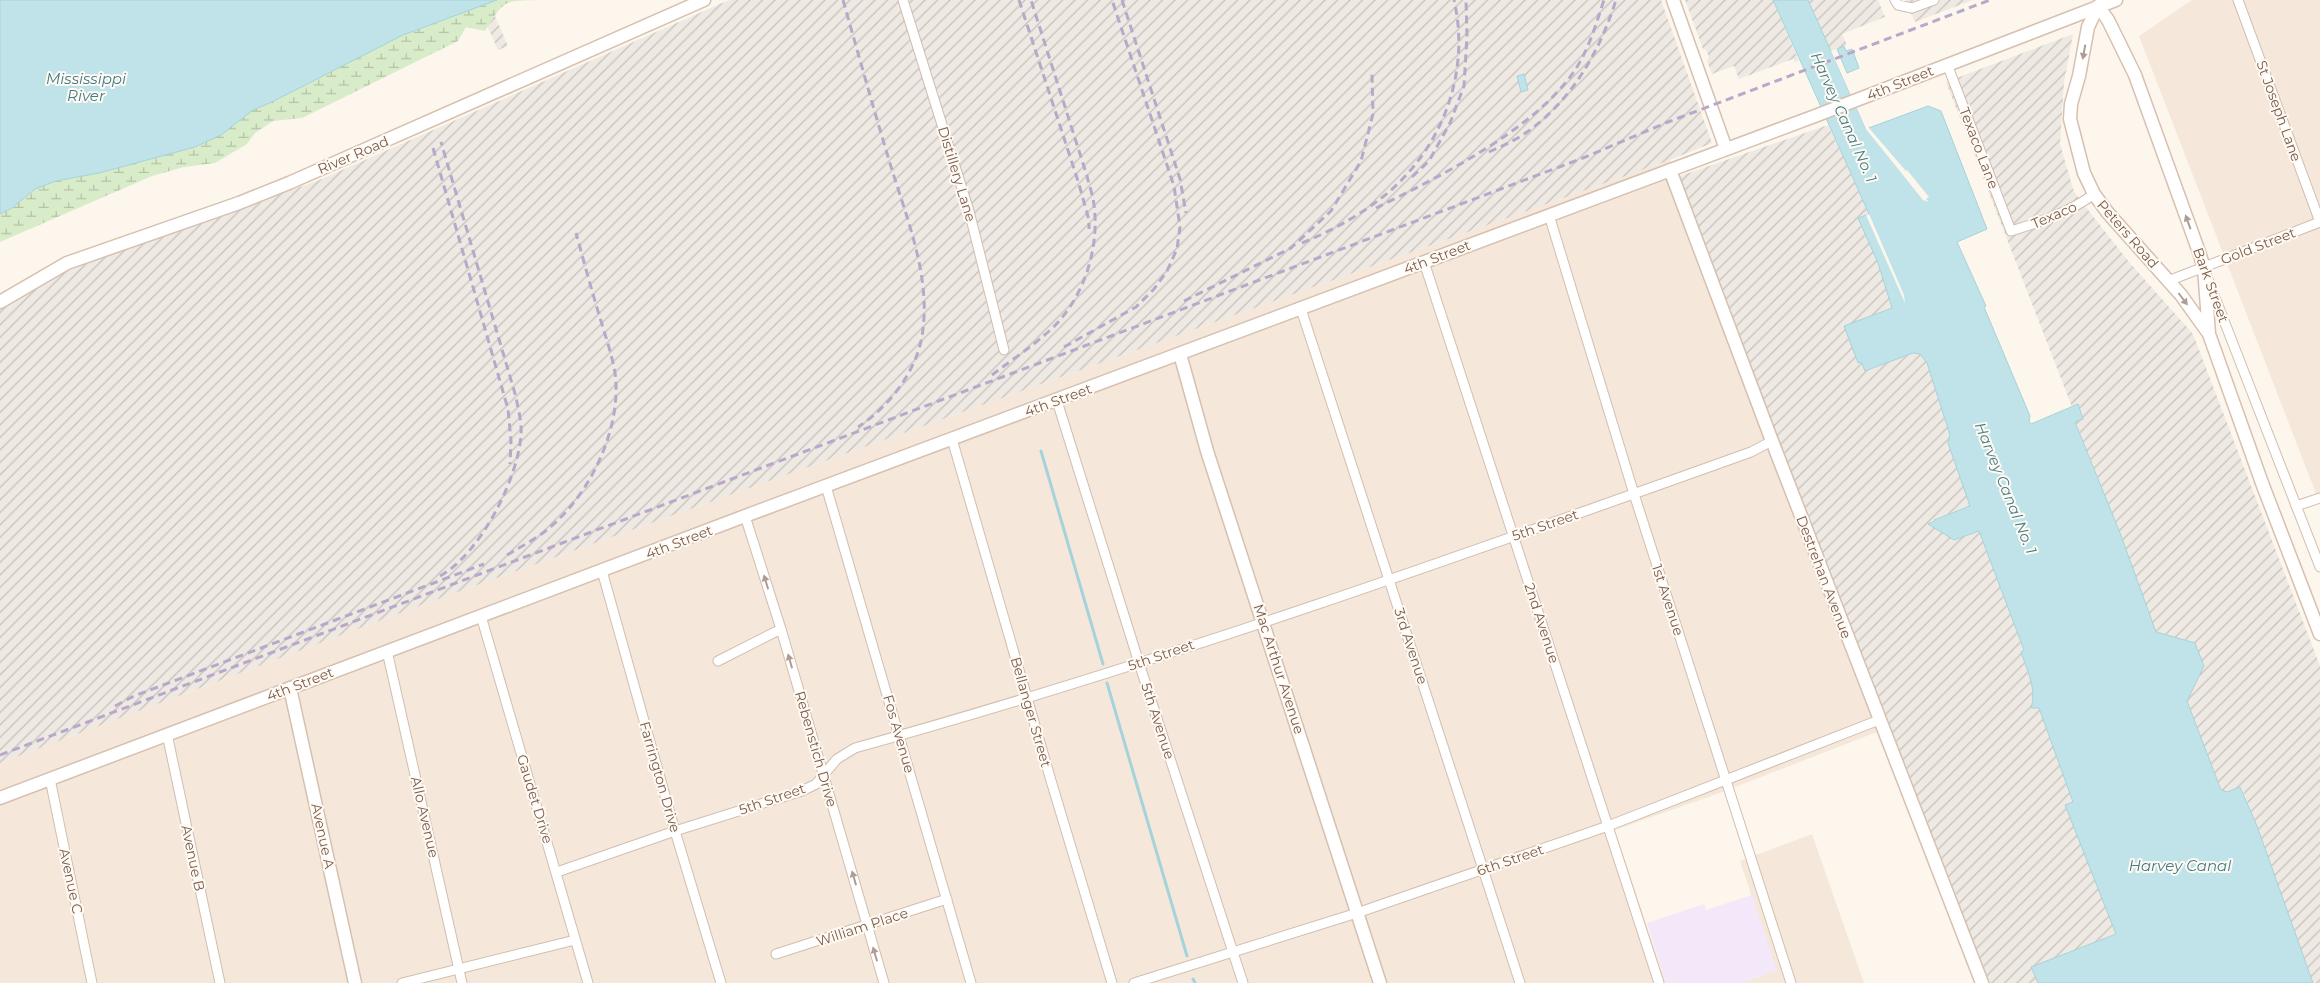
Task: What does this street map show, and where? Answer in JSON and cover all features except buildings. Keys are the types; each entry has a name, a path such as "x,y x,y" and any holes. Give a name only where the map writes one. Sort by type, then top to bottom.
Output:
{"main road":[{"name":"River Road","path":"0,302 67,263 239,203 289,183 704,0"},
{"path":"1673,0 1726,148"},
{"name":"4th Street","path":"0,798 745,516 1726,148 1816,116 2098,3 2116,0"},
{"name":"Peters Road","path":"2098,3 2088,27 2080,76 2071,104 2070,119 2084,173 2094,194 2108,214 2168,281 2209,334"},
{"name":"Bark Street","path":"2098,3 2135,75 2204,268"},
{"name":"Destrehan Avenue","path":"1670,170 1879,720 1982,983"},
{"name":"Peters Road","path":"2204,268 2209,334 2262,483 2320,634"},
{"name":"Mac Arthur Avenue","path":"1180,354 1207,451 1380,983"},
{"name":"Avenue A","path":"290,688 355,983"}],"street":[{"name":"Distillery Lane","path":"903,0 969,211 1004,350"},
{"path":"1895,0 1898,6 1912,8 1934,0"},
{"name":"St Joseph Lane","path":"2238,0 2320,222"},
{"name":"Texaco Lane","path":"1947,64 2011,231"},
{"name":"Texaco","path":"2011,231 2034,224 2075,206 2094,194"},
{"name":"1st Avenue","path":"1549,215 1634,494 1791,983"},
{"name":"Gold Street","path":"2168,281 2320,222"},
{"name":"2nd Avenue","path":"1424,262 1659,983"},
{"name":"Bark Street","path":"2204,268 2320,567"},
{"name":"3rd Avenue","path":"1301,309 1390,578 1520,983"},
{"name":"5th Avenue","path":"1057,400 1139,663 1243,983"},
{"name":"Bellanger Street","path":"952,439 1026,698 1112,983"},
{"name":"5th Street","path":"557,872 675,831 802,791 816,784 837,759 855,748 1139,663 1634,494 1751,452 1772,441"},
{"name":"Fos Avenue","path":"826,486 971,983"},
{"path":"2296,506 2320,498"},
{"name":"Rebenstich Drive","path":"745,516 781,629 884,983"},
{"name":"Farrington Drive","path":"602,571 675,831 721,983"},
{"name":"Gaudet Drive","path":"481,616 588,983"},
{"path":"718,660 781,629"},
{"name":"Allo Avenue","path":"387,651 462,983"},
{"name":"6th Street","path":"1134,983 1357,913 1608,826 1879,720"},
{"name":"Avenue B","path":"167,734 220,983"},
{"name":"Avenue C","path":"50,779 92,983"},
{"name":"William Place","path":"776,954 947,899"},
{"path":"402,983 575,940"}],"shaded area":[{"path":"476,0 488,0 508,46 498,50"},
{"path":"729,0 1661,0 1712,143 1670,160 424,604 0,763 0,307 69,268 317,181"},
{"path":"1685,0 1773,0 1799,61 1795,62 1793,59 1739,79 1734,66 1712,74 1707,61 1709,57 1706,50 1703,49"},
{"path":"1808,0 1878,0 1885,17 1842,34 1847,45 1831,51"},
{"path":"1905,0 1973,0 1915,22"},
{"path":"2192,0 2320,0 2320,504 2139,36"},
{"path":"2073,34 2064,83 2060,144 2074,192 2129,262 2193,334 2320,666 2320,983 2313,983 2257,826 2241,787 2227,792 2221,790 2187,701 2204,666 2194,643 2156,632 2120,533 2075,421 2078,404 2072,407 1946,82"},
{"path":"1828,125 1869,214 1859,218 1878,263 1892,308 1845,327 1858,362 1861,362 1865,371 1913,353 1920,354 1927,363 1950,435 1948,443 1970,506 1935,519 1935,521 1929,524 1979,531 2024,651 2021,652 2033,688 2034,698 2031,708 2039,708 2073,802 2066,806 2116,934 2032,967 2038,983 1989,983 1771,427 1677,177"},
{"path":"1670,160 1771,427 1890,727 1717,794 1615,830 1666,983 0,983 0,763 424,604"},
{"path":"1812,834 1864,983 1742,983 1776,970 1740,861"},
{"path":"1752,895 1777,970 1742,983 1666,983 1647,923 1704,904 1706,910"}],"green space":[{"path":"450,0 539,0 518,1 506,4 497,13 485,31 466,27 458,41 302,118 273,121 255,133 247,144 215,163 184,167 152,176 0,242 0,203 18,192 224,124"}],"water":[{"name":"Mississippi River","path":"0,0 497,0 403,35 253,110 221,135 195,147 99,173 56,181 35,189 12,208 0,214"},
{"name":"Harvey Canal","path":"1773,0 1808,0 1866,129 1928,106 1941,111 1987,229 1957,242 1986,306 1984,307 2030,416 2029,421 2031,424 2078,404 2083,419 2075,422 2120,533 2156,632 2195,643 2204,666 2187,701 2221,790 2227,792 2240,787 2257,826 2313,983 2038,983 2031,967 2116,934 2065,805 2073,802 2039,708 2031,708 2033,694 2021,652 2024,650 1979,531 1954,540 1928,524 1970,506 1948,443 1950,435 1927,363 1920,354 1913,353 1865,371 1861,362 1858,363 1844,326 1892,308 1878,263 1858,218 1869,214"},
{"path":"1844,46 1846,51 1852,49 1859,68 1847,73 1837,49"},
{"path":"1524,74 1528,90 1521,92 1517,76"}],"pier":[{"path":"1831,51 1834,51 1869,128 1929,197 1926,199 1929,202 1923,200 1866,129"},
{"path":"1799,61 1828,125 1825,126 1797,62"},
{"path":"1869,214 1904,295 1905,303 1866,215"}],"waterway":[{"path":"1041,451 1103,664"},
{"path":"1107,683 1187,956"},
{"path":"1193,979 1195,983"}],"railway":[{"path":"843,0 915,243 923,286 924,308 920,344 909,372 892,397 858,427"},
{"path":"1019,0 1078,181 1089,220 1089,229"},
{"path":"992,375 1047,333 1070,307 1086,275 1094,240 1095,222 1092,194 1031,0"},
{"path":"1064,347 1136,307 1154,289 1167,271 1177,249 1180,227 1174,186 1112,0"},
{"path":"1122,0 1180,179 1186,213"},
{"path":"1302,243 1345,223 1365,210 1384,196 1422,156 1436,133 1447,108 1455,82 1458,55 1458,27 1454,0"},
{"path":"1412,177 1429,161 1450,123 1464,86 1467,36 1466,0"},
{"path":"1376,208 1428,182 1484,150 1512,131 1558,92 1580,62 1592,36 1604,0"},
{"path":"1489,152 1527,132 1558,105 1571,90 1593,56 1616,0"},
{"path":"0,755 1583,158 1668,122 1990,0"},
{"path":"1184,301 1291,248 1331,211 1361,161 1373,114 1372,73"},
{"path":"440,576 469,551 494,514 513,472 521,435 516,397 441,142"},
{"path":"433,148 508,409 511,441 510,464"},
{"path":"507,555 546,531 570,507 583,490 602,453 614,413 616,393 614,366 576,233"},
{"path":"115,706 134,696 484,564"}],"water label":[{"name":"Harvey Canal No. 1","path":"1844,117"},
{"name":"Harvey Canal No. 1","path":"2006,488"}]}
